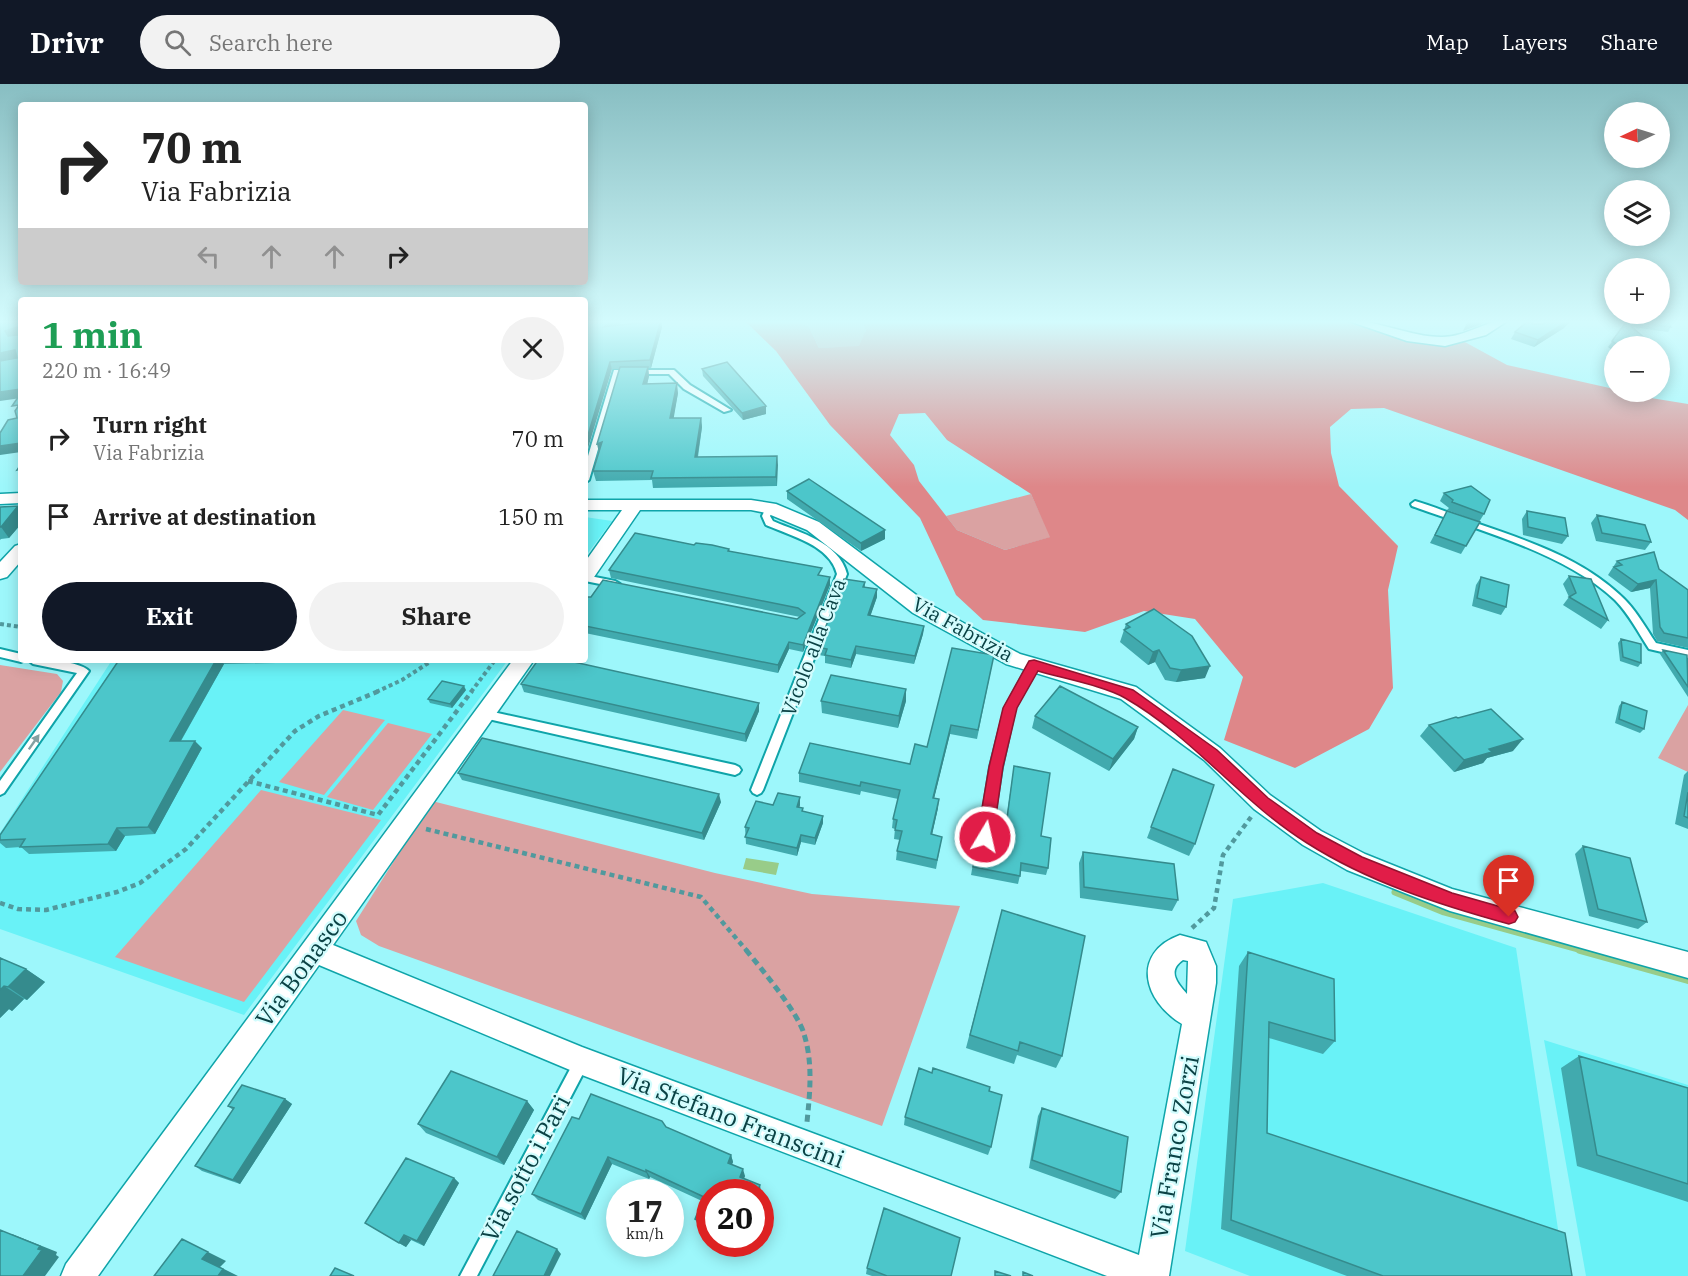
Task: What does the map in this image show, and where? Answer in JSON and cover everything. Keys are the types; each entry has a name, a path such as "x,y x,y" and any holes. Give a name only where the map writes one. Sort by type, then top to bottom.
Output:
{"street":[{"path":"0,499 18,498"},
{"name":"Via Fabrizia","path":"588,505 724,504 770,508 813,526 920,608 1013,659 1128,693 1212,754 1262,802 1312,838 1401,882 1450,900 1688,965"},
{"path":"588,573 635,505"},
{"path":"0,573 18,553"},
{"name":"Via Bonasco","path":"78,1276 522,663"},
{"path":"1186,947 1174,950 1166,957 1161,967 1161,978 1172,1002 1197,1017"},
{"name":"Via Franco Zorzi","path":"1151,1276 1203,984 1202,957 1197,951 1186,947"},
{"name":"Via Stefano Franscini","path":"314,950 582,1061 1151,1276"}],"lane":[{"path":"588,470 616,376"},
{"path":"675,376 687,387 727,410"},
{"path":"1414,504 1558,558 1594,579 1618,598 1653,646 1688,654"},
{"name":"Vicolo alla Cava","path":"757,790 842,574 838,562 811,540 769,523 766,516 770,508"},
{"path":"588,578 630,587"},
{"path":"0,653 18,656"},
{"path":"0,790 84,671 47,663"},
{"path":"985,837 996,767 1010,708 1034,665"},
{"path":"484,714 735,770"},
{"name":"Via sotto i Pari","path":"468,1276 582,1061"}],"path":[{"path":"0,624 18,627"},
{"path":"0,903 13,910 34,912 99,897 139,883 181,855 209,828 285,740 303,725 337,706 399,684 428,663"},
{"path":"248,781 378,815 493,663"},
{"path":"1186,947 1187,932 1214,908 1223,855 1262,802"},
{"path":"404,824 701,897 766,974 804,1032 811,1077 805,1145"}],"shaded area":[{"path":"794,376 1554,376 1604,387 1604,402 1670,401 1688,404 1688,520 1675,510 1384,408 1351,409 1330,427 1331,453 1339,486 1398,546 1388,590 1393,688 1369,729 1295,768 1224,740 1243,677 1195,619 1144,611 1085,632 983,620 956,595 920,518 830,425","holes":["925,413 947,440 1031,494 1050,537 1005,550 957,530 919,481 914,465 890,435 899,414"]},
{"path":"1031,494 1051,537 1005,550 957,530 946,516"},
{"path":"588,517 612,521 588,553"},
{"path":"110,663 506,663 244,1015 0,929 0,833"},
{"path":"0,665 57,674 63,681 61,692 0,772"},
{"path":"1688,705 1688,772 1658,758"},
{"path":"343,710 385,720 324,795 279,782"},
{"path":"388,723 432,734 373,810 327,797"},
{"path":"261,790 381,820 244,1002 115,957"},
{"path":"432,801 715,873 812,894 960,906 882,1126 379,946 361,935 356,921"},
{"path":"746,858 779,863 776,875 743,869"},
{"path":"1323,883 1516,948 1565,1276 1250,1276 1185,1251 1233,899"},
{"path":"1544,1040 1688,1085 1688,1276 1586,1276"}],"building":[{"path":"0,376 18,376 18,389 0,392"},
{"path":"588,376 606,376 588,435"},
{"path":"617,376 645,376 643,384 677,383 670,418 701,418 695,457 777,456 776,477 651,478 653,471 593,471 602,442 597,444"},
{"path":"708,376 739,376 766,406 742,413"},
{"path":"18,397 18,405 12,406"},
{"path":"18,406 18,443 0,446 0,433 8,420 17,418 15,411"},
{"path":"809,479 885,530 861,543 787,491"},
{"path":"1471,486 1490,500 1484,514 1452,502 1453,500 1444,493"},
{"path":"18,506 1,527 0,527 0,507"},
{"path":"1447,511 1480,522 1466,546 1435,535"},
{"path":"1527,511 1565,518 1568,536 1528,527"},
{"path":"1597,515 1645,525 1651,542 1602,533"},
{"path":"635,533 694,545 696,543 712,545 729,549 728,551 822,568 818,575 830,577 803,645 789,642 778,665 588,627 588,597 591,597 603,580 797,619 805,613 798,608 609,570"},
{"path":"1654,552 1659,569 1688,590 1688,638 1664,633 1660,627 1656,580 1638,584 1614,567 1622,565 1617,561"},
{"path":"1569,576 1591,579 1608,620 1569,597 1576,593"},
{"path":"1481,577 1509,585 1506,607 1477,598"},
{"path":"844,579 865,582 863,587 877,589 868,615 924,626 915,656 856,646 851,660 825,655 827,649 818,647"},
{"path":"1154,609 1192,636 1210,666 1181,670 1170,668 1159,650 1153,652 1124,630 1130,627 1126,624"},
{"path":"1621,639 1641,644 1641,663 1623,657"},
{"path":"952,648 994,655 978,730 951,725 933,798 939,799 931,834 942,837 937,860 897,851 902,831 895,830 897,820 893,819 900,790 861,782 860,786 799,773 810,743 910,764 915,744 927,747"},
{"path":"1663,650 1687,655 1688,687"},
{"path":"117,663 214,663 170,741 195,741 148,827 117,828 108,844 20,847 25,839 0,840 0,835"},
{"path":"536,663 579,663 759,703 745,734 521,684"},
{"path":"831,675 906,689 899,716 821,701"},
{"path":"442,681 464,686 450,704 428,699"},
{"path":"1060,686 1138,727 1113,759 1035,716"},
{"path":"1622,702 1647,711 1644,729 1619,719"},
{"path":"1491,709 1523,739 1489,749 1492,752 1464,760 1429,725 1456,717"},
{"path":"482,738 719,794 702,833 458,773"},
{"path":"1014,766 1050,773 1041,836 1051,838 1048,868 1021,863 1020,876 973,867 978,836 1004,841"},
{"path":"1173,769 1214,785 1195,844 1151,827"},
{"path":"1688,792 1688,818 1684,816"},
{"path":"778,793 800,797 797,807 803,808 802,811 823,816 815,838 801,835 797,848 745,837 749,828 745,827 756,801 773,805"},
{"path":"1583,846 1630,858 1647,922 1598,909"},
{"path":"1083,852 1174,864 1178,900 1084,887"},
{"path":"1002,910 1085,936 1062,1056 1020,1042 1018,1051 970,1035"},
{"path":"1248,952 1334,979 1335,1041 1269,1022 1267,1133 1565,1233 1572,1276 1383,1276 1231,1220"},
{"path":"0,958 26,969 8,987 4,986 0,990"},
{"path":"1579,1056 1688,1088 1688,1184 1597,1155"},
{"path":"919,1068 932,1073 933,1068 990,1087 989,1091 1002,1095 991,1147 905,1117"},
{"path":"451,1071 527,1101 497,1157 418,1124"},
{"path":"242,1085 285,1099 233,1180 195,1166 234,1108 228,1106"},
{"path":"591,1094 662,1121 666,1127 731,1155 728,1163 743,1169 740,1177 745,1179 696,1179 696,1193 684,1188 684,1179 665,1179 608,1157 581,1214 532,1194 572,1117 579,1119"},
{"path":"1042,1108 1128,1137 1121,1192 1032,1160"},
{"path":"406,1158 454,1178 417,1241 404,1235 399,1243 365,1223"},
{"path":"884,1208 960,1238 951,1276 887,1276 867,1268"},
{"path":"0,1230 40,1246 38,1249 42,1250 23,1276 0,1276"},
{"path":"517,1231 557,1249 544,1276 493,1276"},
{"path":"182,1239 208,1252 202,1259 223,1269 218,1276 154,1276"},
{"path":"335,1268 354,1276 330,1276"},
{"path":"995,1271 1011,1276 995,1276"}],"waterway":[{"path":"1395,892 1444,912 1585,951"},
{"path":"1580,950 1688,980"}],"route":[{"path":"985,837 996,767 1010,708 1034,665 1075,675 1128,693 1212,754 1262,802 1312,838 1356,862 1450,900 1509,917"}]}
